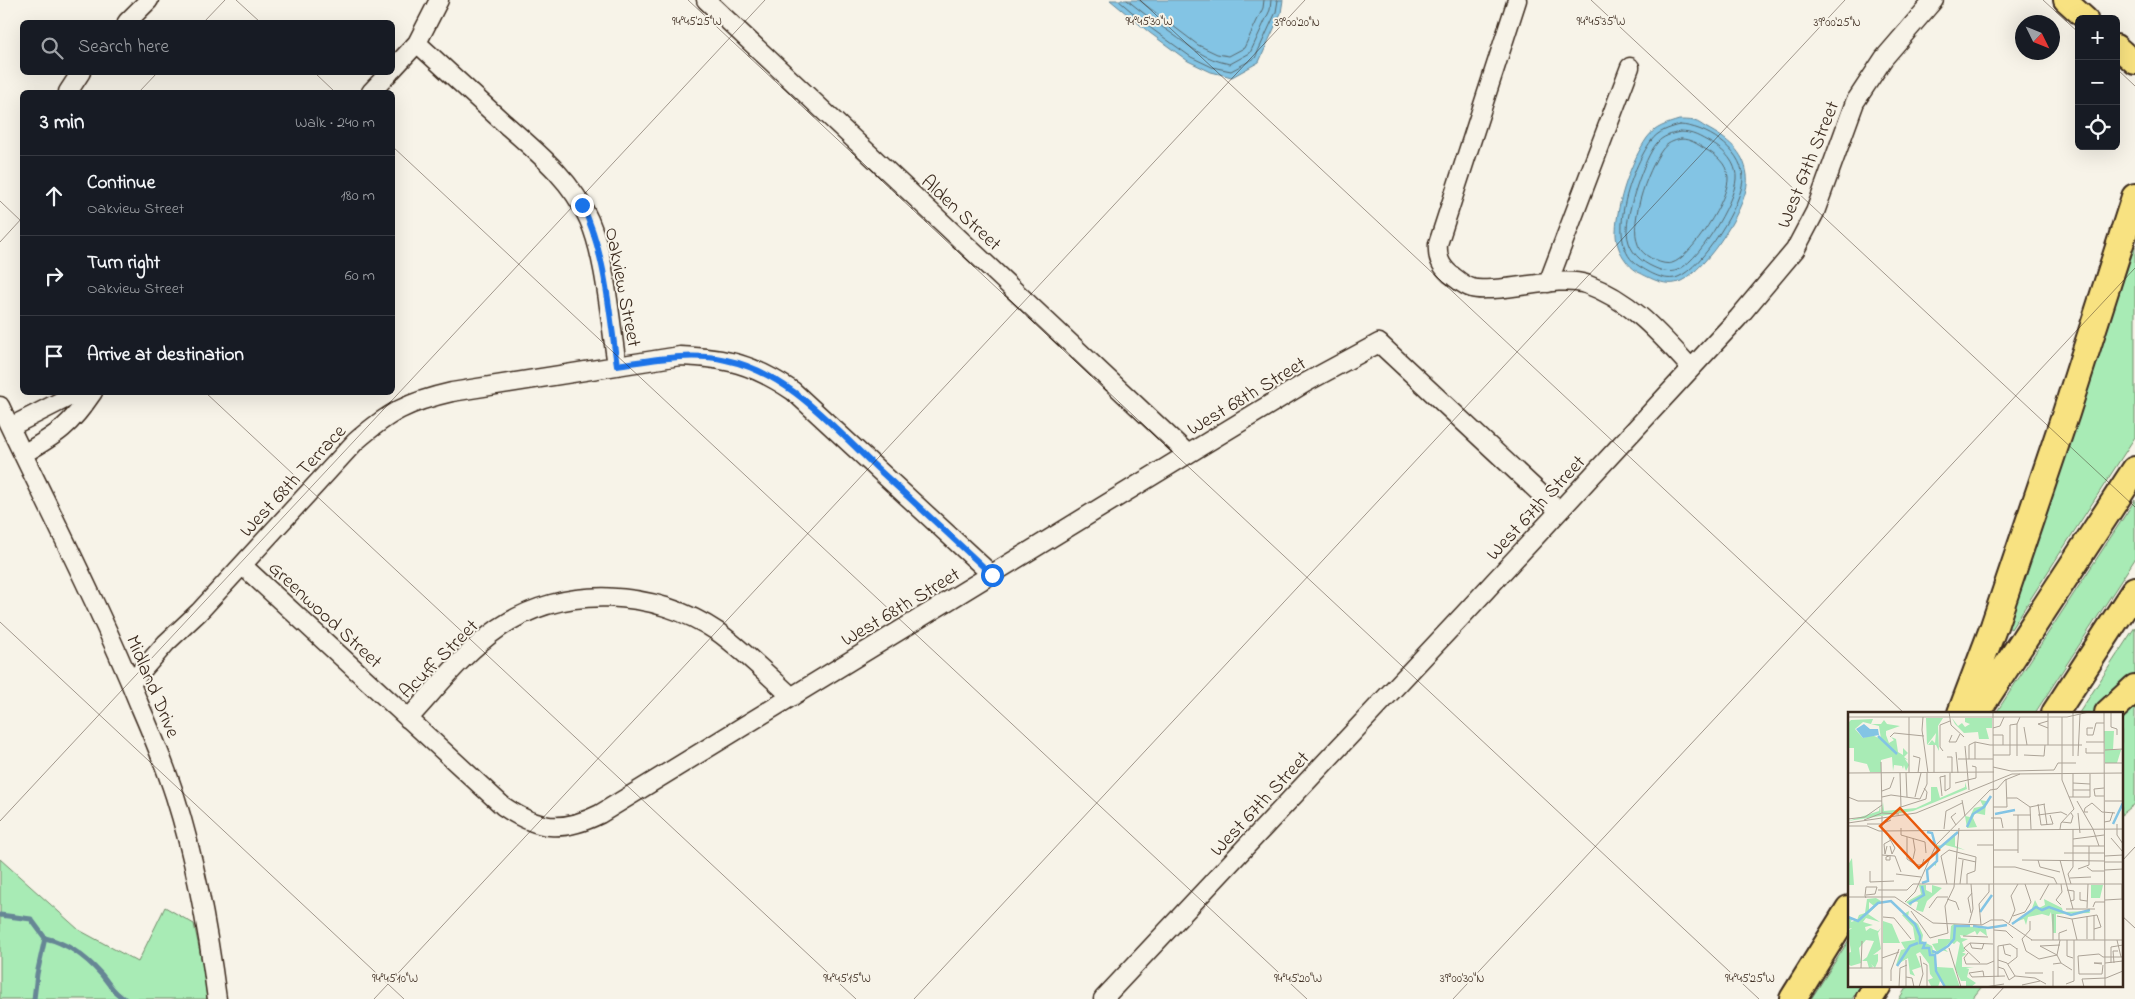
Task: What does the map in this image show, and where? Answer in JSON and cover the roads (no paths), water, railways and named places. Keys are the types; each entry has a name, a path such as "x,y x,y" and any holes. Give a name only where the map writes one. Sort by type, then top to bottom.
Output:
{"highway":[{"path":"1961,712 1994,626 2066,413 2135,197"},
{"path":"1977,712 2135,470"},
{"path":"2056,712 2135,590"},
{"path":"2109,712 2135,688"},
{"path":"1793,999 1848,911"},
{"path":"1869,999 1877,986"}],"main road":[{"path":"2065,0 2082,15"},
{"path":"2120,50 2135,63"}],"street":[{"path":"129,20 149,0"},
{"path":"395,67 417,43 439,0"},
{"name":"Alden Street","path":"706,0 1188,454"},
{"path":"1517,0 1438,244 1437,257 1460,283 1473,289 1509,289 1561,282 1584,284 1620,300 1648,322 1691,368"},
{"name":"West 67th Street","path":"1103,999 1738,318 1795,250 1815,212 1855,102 1884,58 1934,0"},
{"name":"Oakview Street","path":"417,43 527,144 573,190 595,236 617,365 680,356 711,357 742,364 772,377 817,412 992,575"},
{"path":"1548,283 1630,67"},
{"path":"69,90 78,75"},
{"path":"373,90 387,75"},
{"name":"West 68th Street","path":"542,826 563,826 585,821 600,814 1188,454 1306,383 1378,343 1559,511"},
{"name":"West 68th Terrace","path":"131,683 166,642 199,612 355,442 379,421 402,407 423,399 452,392 617,365"},
{"path":"10,427 74,395"},
{"path":"23,454 67,427 78,415 91,395"},
{"name":"Midland Drive","path":"0,406 88,588 131,683 175,794 194,865 208,931 217,999"},
{"name":"Greenwood Street","path":"242,566 504,806 520,817 542,826"},
{"name":"Acuff Street","path":"408,719 472,650 499,628 545,607 594,598 630,599 647,602 688,615 717,632 737,647 792,697"}],"water":[{"path":"1110,0 1283,0 1281,13 1259,62 1232,77 1211,72 1188,61"},
{"path":"1679,120 1698,122 1728,141 1742,159 1747,175 1747,187 1735,218 1703,264 1681,281 1664,283 1638,272 1629,264 1617,243 1617,220 1630,170 1641,147 1654,131"}],"waterway":[{"path":"0,915 31,919 45,938 34,999"},
{"path":"45,938 61,943 82,956 125,999"}]}
